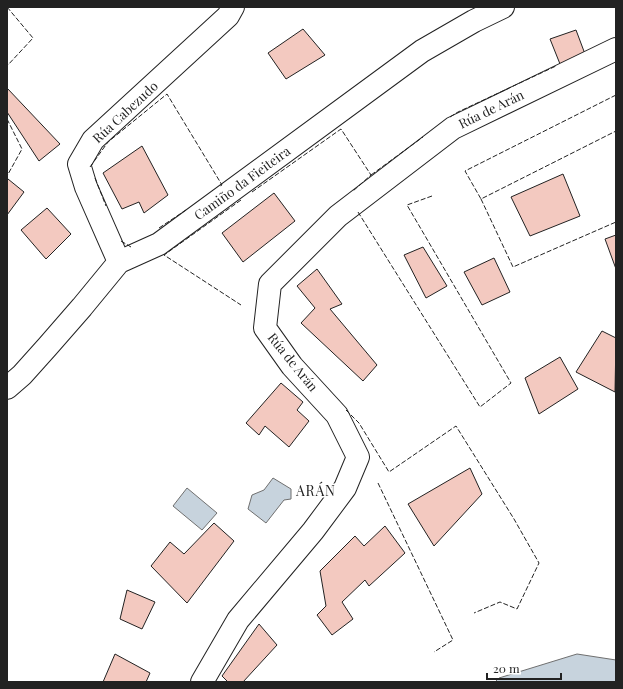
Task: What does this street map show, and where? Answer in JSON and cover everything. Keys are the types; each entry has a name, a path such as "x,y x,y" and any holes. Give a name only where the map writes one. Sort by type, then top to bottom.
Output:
{"street":[{"name":"Rúa Cabezudo","path":"119,262 86,187 79,164 93,140 223,21 233,7"},
{"name":"Camiño da Fieiteira","path":"7,388 22,374 57,335 119,262 158,244 422,51 474,21 503,7"},
{"name":"Rúa de Arán","path":"202,682 238,620 313,531 345,488 358,456 337,415 292,366 265,328 270,284 338,216 453,128 616,49"}],"shaded area":[{"path":"273,478 291,489 291,499 284,500 266,523 248,509 252,495 264,490"},
{"path":"187,488 217,513 202,530 173,506"},
{"path":"577,654 616,660 616,682 495,682 499,678"}],"building":[{"path":"303,29 325,55 286,79 268,53"},
{"path":"576,30 585,54 560,64 550,39"},
{"path":"7,88 60,144 39,161 7,112"},
{"path":"142,146 168,195 144,213 139,202 122,209 103,173"},
{"path":"563,174 580,216 530,236 511,197"},
{"path":"8,179 24,192 7,215 7,181"},
{"path":"274,193 295,221 243,262 222,233"},
{"path":"47,208 71,234 46,259 21,230"},
{"path":"616,235 616,269 605,239"},
{"path":"423,247 447,286 426,298 404,255"},
{"path":"494,258 510,292 482,305 464,272"},
{"path":"317,269 342,304 330,309 377,365 363,381 301,323 315,308 297,286"},
{"path":"602,331 616,338 615,392 576,372"},
{"path":"560,357 578,389 539,414 525,378"},
{"path":"281,383 303,402 297,410 309,421 289,447 265,426 259,435 246,423"},
{"path":"470,468 482,494 434,546 408,504"},
{"path":"214,523 234,541 187,603 151,566 170,542 184,554"},
{"path":"385,526 405,553 369,586 365,580 342,602 353,619 332,635 317,615 326,606 320,571 355,536 364,546"},
{"path":"127,590 155,602 142,629 120,619"},
{"path":"259,624 277,645 243,682 228,682 222,676"},
{"path":"115,654 150,673 146,682 103,682"}],"fence":[{"path":"7,7 33,38 7,66"},
{"path":"450,117 556,66"},
{"path":"90,167 108,142 167,94 222,185 220,186"},
{"path":"616,95 465,171 481,199 616,131"},
{"path":"7,119 22,149 7,176"},
{"path":"252,192 341,129 371,175 353,191"},
{"path":"371,175 423,137"},
{"path":"95,178 106,206"},
{"path":"358,212 480,407 511,383 407,205 432,196"},
{"path":"481,199 513,267 616,222"},
{"path":"241,200 164,255 241,305"},
{"path":"159,228 186,210"},
{"path":"121,241 131,247"},
{"path":"346,410 359,423 389,472 456,426 514,519 539,563 517,609 500,602 474,613"},
{"path":"378,483 453,640 434,652"}],"district":[{"name":"ARÁN","path":"316,491"}]}
